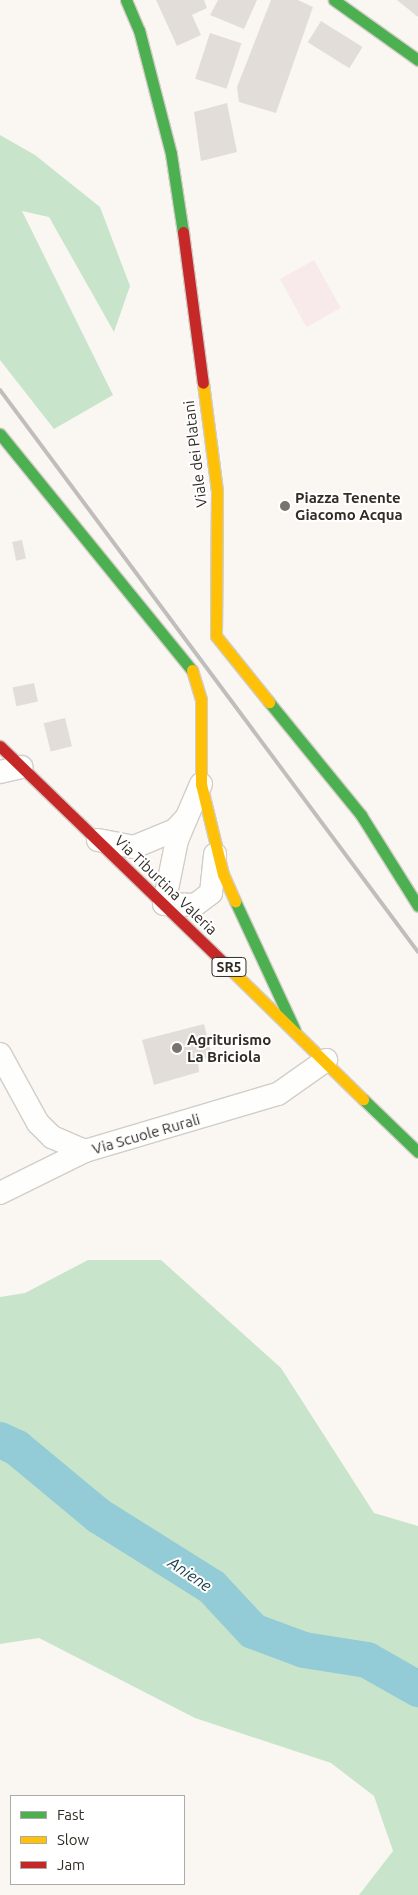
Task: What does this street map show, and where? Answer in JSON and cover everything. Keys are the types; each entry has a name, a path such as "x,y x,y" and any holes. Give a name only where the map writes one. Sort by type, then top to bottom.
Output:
{"street":[{"name":"Viale dei Platani","path":"126,0 139,30 171,154 188,262 217,491 216,636 361,816 418,906"},
{"path":"334,0 358,7 418,60"},
{"path":"0,434 193,671 201,700 201,784 215,845 246,928 295,1030"},
{"name":"Via Tiburtina Valeria","path":"0,746 10,770 98,840 326,1060 418,1152"},
{"path":"201,784 178,840 164,904 195,905 210,893 215,845"},
{"path":"98,840 134,847 176,830 189,815"},
{"name":"Via Scuole Rurali","path":"0,1054 38,1123 52,1137 85,1151 278,1094 326,1060"},
{"path":"0,1194 85,1151"}],"shaded area":[{"path":"314,260 341,308 307,327 280,279"}],"green space":[{"path":"0,135 35,155 100,207 130,286 114,332 49,217 22,211 113,395 54,429 0,360"},
{"path":"88,1260 161,1260 281,1368 374,1513 418,1526 418,1895 359,1895 393,1851 374,1796 331,1763 195,1718 39,1638 0,1644 0,1297 25,1293"}],"building":[{"path":"156,0 204,0 207,8 192,15 201,35 177,46"},
{"path":"218,0 257,0 244,29 210,15"},
{"path":"271,0 298,0 313,7 276,113 239,102 237,87"},
{"path":"397,0 418,0 418,17"},
{"path":"321,21 363,47 349,68 308,42"},
{"path":"210,33 241,43 227,89 195,79"},
{"path":"227,103 237,152 201,161 194,112"},
{"path":"22,540 26,559 16,561 12,542"},
{"path":"34,683 38,702 16,706 12,688"},
{"path":"65,718 72,746 51,751 44,723"},
{"name":"Agriturismo La Briciola","path":"204,1024 212,1056 198,1061 199,1072 154,1085 142,1040"}],"waterway":[{"name":"Aniene","path":"0,1440 17,1448 99,1516 212,1587 253,1631 304,1650 367,1660 418,1689"}],"railway":[{"path":"0,390 418,952"}],"traffic: fast":[{"path":"126,0 139,30 171,154 183,232"},
{"path":"334,0 418,60"},
{"path":"0,434 192,670"},
{"path":"269,702 361,815 418,906"},
{"path":"235,901 295,1030"},
{"path":"363,1099 418,1152"}],"traffic: slow":[{"path":"203,383 217,491 216,636 269,702"},
{"path":"192,670 201,700 201,784 223,874 235,901"},
{"path":"226,965 363,1099"}],"traffic: jam":[{"path":"183,232 203,383"},
{"path":"0,746 226,965"}],"place":[{"name":"Piazza Tenente Giacomo Acqua","path":"285,506"},
{"name":"Agriturismo La Briciola","path":"177,1048"}]}
